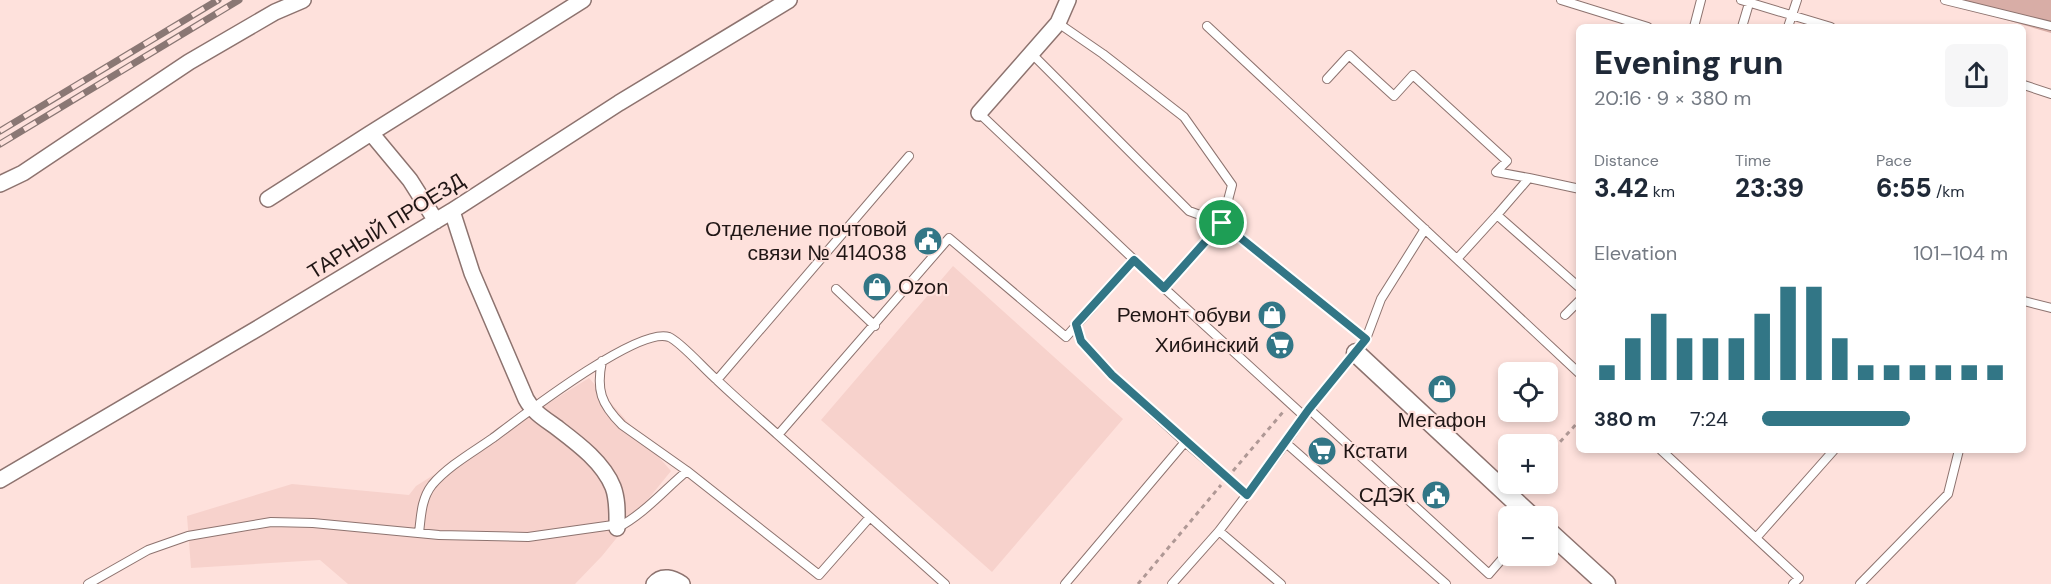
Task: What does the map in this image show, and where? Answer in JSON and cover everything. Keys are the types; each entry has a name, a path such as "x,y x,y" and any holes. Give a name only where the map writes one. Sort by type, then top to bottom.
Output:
{"street":[{"path":"0,184 23,174 95,123 189,62 275,12 303,0"},
{"path":"268,199 583,0"},
{"name":"ТАРНЫЙ ПРОЕЗД","path":"0,480 452,211 619,104 789,0"},
{"path":"979,113 1058,22 1068,0"},
{"path":"371,133 410,180 436,220"},
{"path":"452,211 472,273 504,350 532,409 572,440 608,476 614,488 617,504 617,528"},
{"path":"1361,346 1521,506"},
{"path":"1558,540 1606,584"},
{"path":"654,584 658,579 669,578 682,584"}],"lane":[{"path":"1561,0 1638,24"},
{"path":"1695,24 1701,0"},
{"path":"1789,24 1797,0"},
{"path":"1945,0 2051,26"},
{"path":"1743,24 1747,1 1821,24"},
{"path":"1058,22 1184,117 1232,185 1222,223 1164,288"},
{"path":"1207,26 1576,370"},
{"path":"1032,54 1189,211 1222,223 1361,346"},
{"path":"1327,79 1349,55 1394,96 1413,75 1507,161 1497,172 1576,188"},
{"path":"2026,86 2051,94"},
{"path":"979,113 1290,404 1306,412 1489,574 1490,584"},
{"path":"717,380 909,156"},
{"path":"1457,259 1530,178"},
{"path":"1497,215 1576,284"},
{"path":"1172,584 1219,531 1286,443 1306,412 1361,346 1381,299 1425,229"},
{"path":"778,435 875,326 949,238 1066,337 1134,260"},
{"path":"836,289 875,326"},
{"path":"2026,302 2051,308"},
{"path":"1565,315 1576,304"},
{"path":"419,533 422,505 432,485 453,467 602,361 644,340 655,337 669,338 690,354 945,584"},
{"path":"602,361 599,377 600,392 604,403 615,419 687,471 819,575 870,517"},
{"path":"1112,375 1247,495"},
{"path":"1065,584 1185,442"},
{"path":"1286,443 1446,584"},
{"path":"1664,453 1799,578 1794,584"},
{"path":"1756,538 1831,453"},
{"path":"1860,584 1948,494 1958,453"},
{"path":"88,584 148,550 188,536 271,522 313,523 419,533 528,537 612,525 617,528 645,510 687,471"},
{"path":"1219,531 1281,584"},
{"path":"1489,574 1498,564"}],"path":[{"path":"1076,324 1081,341 1112,375"},
{"path":"1138,584 1290,404"},
{"path":"1558,444 1576,424"}],"shaded area":[{"path":"1939,0 2051,0 2051,33"},
{"path":"953,266 1123,419 992,572 821,420"},
{"path":"589,378 671,471 602,556 575,584 348,584 320,560 191,568 187,516 292,484 409,495 416,486"}],"railway":[{"path":"0,131 218,0"},
{"path":"0,144 239,0"}],"place":[{"name":"Отделение почтовой связи № 414038","path":"928,241"},
{"name":"Ozon","path":"877,287"},
{"name":"Ремонт обуви","path":"1272,315"},
{"name":"Хибинский","path":"1280,345"},
{"name":"Мегафон","path":"1442,389"},
{"name":"Кстати","path":"1322,451"},
{"name":"СДЭК","path":"1436,495"}],"route":[{"path":"1222,223 1366,339 1309,409 1247,495 1112,375 1081,341 1076,324 1134,260 1164,288 1222,223"}]}
